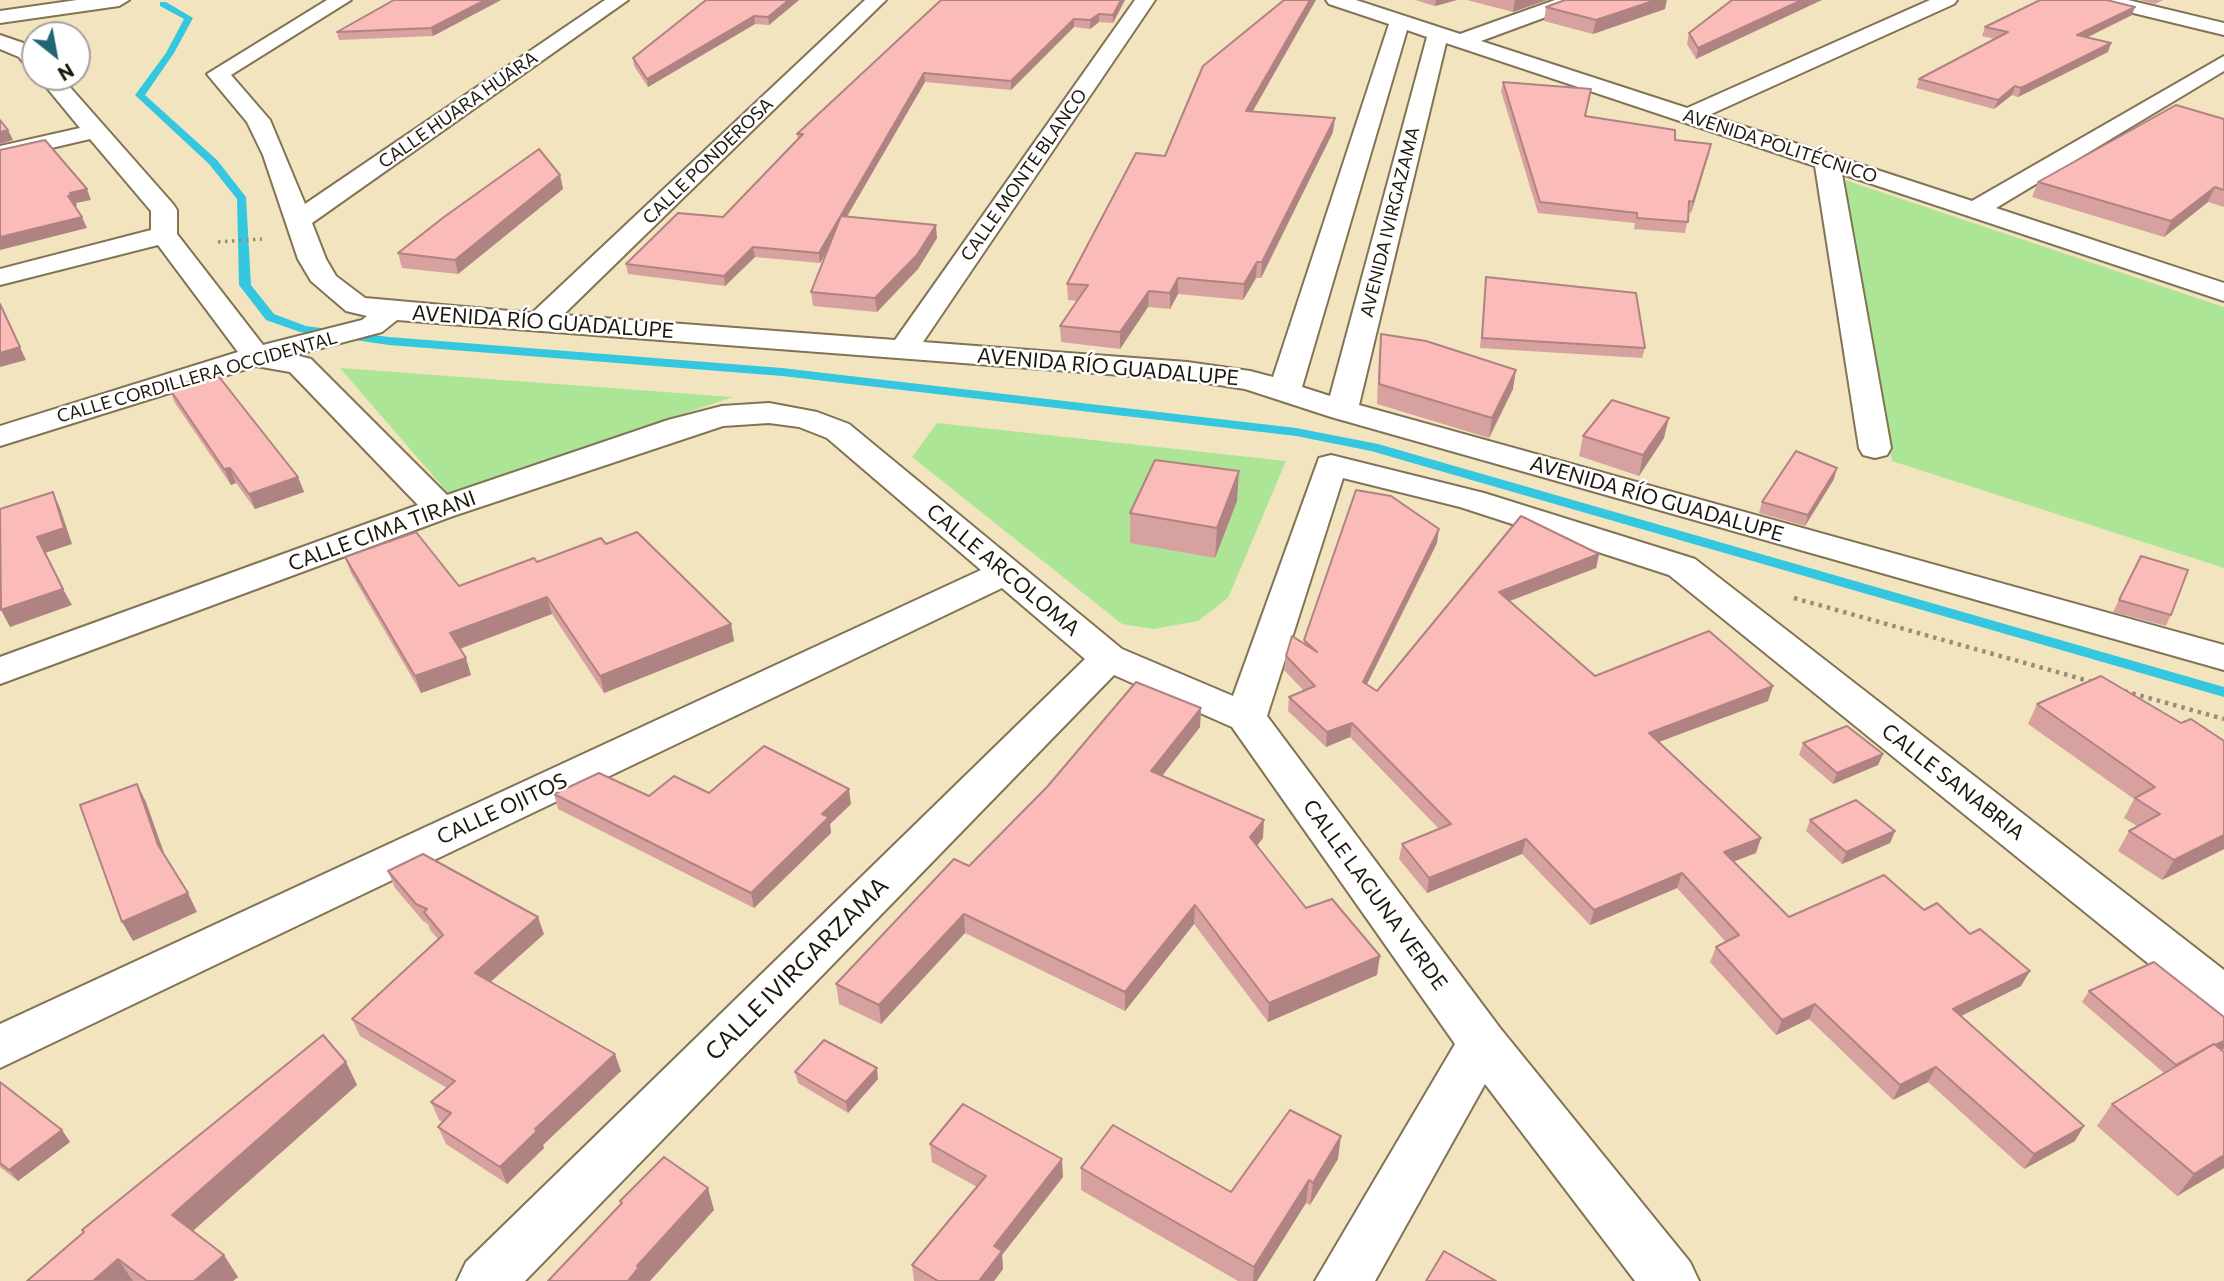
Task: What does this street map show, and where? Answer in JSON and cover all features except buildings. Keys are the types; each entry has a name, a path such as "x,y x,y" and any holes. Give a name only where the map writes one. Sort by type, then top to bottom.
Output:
{"street":[{"path":"0,17 119,0"},
{"name":"AVENIDA RÍO GUADALUPE","path":"341,0 218,74 258,120 312,258 325,281 356,305 381,319 540,321 1187,371 1250,380 1342,410 2224,658"},
{"name":"CALLE HUARA HUARA","path":"299,220 618,0"},
{"name":"CALLE PONDEROSA","path":"540,321 876,0"},
{"name":"CALLE MONTE BLANCO","path":"903,350 1145,0"},
{"name":"AVENIDA POLITÉCNICO","path":"1336,0 2224,292"},
{"path":"1450,37 1574,0"},
{"path":"1688,116 1947,0"},
{"path":"2103,0 2224,29"},
{"path":"1285,390 1400,21"},
{"name":"AVENIDA IVIRGAZAMA","path":"1342,410 1450,37"},
{"path":"0,41 21,52"},
{"path":"0,57 21,57"},
{"path":"1975,210 2224,62"},
{"path":"60,91 164,210 164,235 256,356 300,365 441,509"},
{"path":"0,153 96,131"},
{"path":"1826,161 1875,448"},
{"path":"0,277 164,235"},
{"name":"CALLE CORDILLERA OCCIDENTAL","path":"0,436 381,319"},
{"name":"CALLE CIMA TIRANI","path":"0,671 441,509 679,427 722,416 769,413"},
{"name":"CALLE ARCOLOMA","path":"769,413 806,419 838,431 1108,658 1246,717"},
{"name":"CALLE SANABRIA","path":"1246,717 1331,465 1472,500 1682,567 2224,998"},
{"name":"CALLE OJITOS","path":"0,1047 1004,572"},
{"name":"CALLE IVIRGARZAMA","path":"486,1281 1108,658"},
{"name":"CALLE LAGUNA VERDE","path":"1246,717 1482,1043 1670,1281"},
{"path":"1344,1281 1482,1043"}],"path":[{"path":"226,242 258,239"},
{"path":"1788,596 2105,685"},
{"path":"2118,689 2224,719"}],"green space":[{"path":"1842,179 2224,307 2224,568 1892,461"},
{"path":"340,368 733,397 448,493"},
{"path":"937,423 1286,461 1228,598 1198,621 1153,629 1122,624 912,457"}],"waterway":[{"path":"163,4 189,18 170,53 140,95 213,162 242,199 245,285 270,317 304,329 389,341 782,372 1296,432 1373,447 2224,692"}]}
